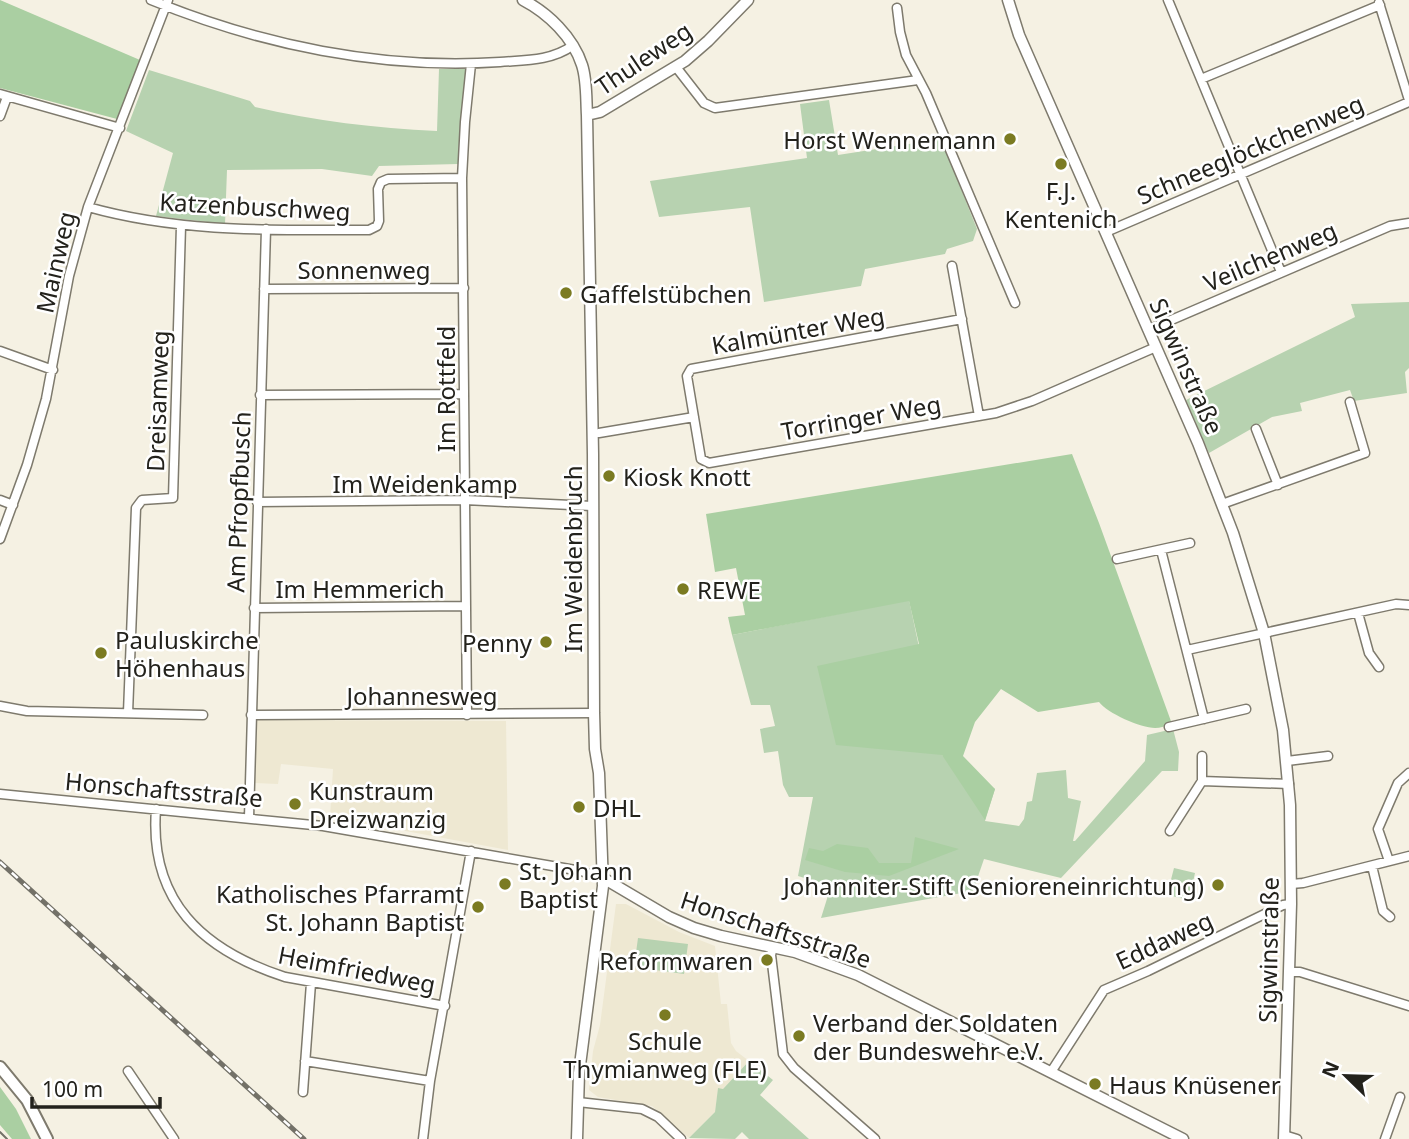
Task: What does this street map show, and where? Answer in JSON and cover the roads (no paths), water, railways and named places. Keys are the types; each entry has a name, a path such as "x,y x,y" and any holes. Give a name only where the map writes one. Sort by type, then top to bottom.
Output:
{"main road":[{"path":"0,1067 27,1100 47,1139"}],"street":[{"path":"151,0 167,3 245,34 337,54 388,60 471,64 544,58 572,46"},
{"name":"Im Weidenbruch","path":"524,0 548,15 572,46 583,66 587,116 594,713 603,878 602,910 579,1073 577,1139"},
{"name":"Thuleweg","path":"587,116 600,112 676,67 708,41 748,0"},
{"name":"Sigwinstraße","path":"1008,0 1019,35 1222,504 1264,633 1279,701 1289,783 1291,904 1284,1137"},
{"path":"1168,0 1281,272"},
{"path":"1201,79 1379,2 1409,101"},
{"name":"Mainweg","path":"0,539 38,429 53,370 69,276 88,207 167,3"},
{"path":"897,8 902,42 1015,303"},
{"name":"Im Rottfeld","path":"467,715 462,178 471,64"},
{"path":"676,67 704,103 722,108 918,80"},
{"path":"0,116 4,95 120,128"},
{"name":"Schneeglöckchenweg","path":"1106,232 1409,101"},
{"name":"Katzenbuschweg","path":"88,207 126,217 181,226 374,229 379,221 378,189 381,182 388,179 462,178"},
{"name":"Veilchenweg","path":"1148,330 1390,226 1409,223"},
{"name":"Dreisamweg","path":"128,713 136,508 142,500 173,498 181,226"},
{"name":"Am Pfropfbusch","path":"249,818 266,229"},
{"path":"952,266 979,416"},
{"name":"Sonnenweg","path":"264,289 464,288"},
{"name":"Kalmünter Weg","path":"694,417 687,376 691,369 962,320"},
{"name":"Torringer Weg","path":"694,417 701,459 709,463 979,416 1032,401 1156,347"},
{"path":"0,351 53,370"},
{"path":"260,395 464,394"},
{"path":"1222,504 1365,453 1350,402"},
{"path":"599,433 694,417"},
{"path":"1256,429 1278,485"},
{"path":"0,500 13,505"},
{"name":"Im Weidenkamp","path":"257,502 466,500 592,506"},
{"path":"1117,559 1190,542"},
{"path":"1161,550 1204,719"},
{"path":"1187,650 1396,604 1409,605"},
{"name":"Im Hemmerich","path":"254,608 466,606"},
{"path":"1358,613 1368,653 1380,667"},
{"path":"0,706 27,711 203,715"},
{"path":"1169,727 1246,709"},
{"name":"Johannesweg","path":"251,715 594,713"},
{"path":"1287,761 1328,755"},
{"path":"1170,831 1202,781 1202,756"},
{"path":"1389,861 1378,829 1398,783 1409,772"},
{"path":"1202,781 1289,783"},
{"name":"Honschaftsstraße","path":"0,794 334,827 582,871 603,878 681,923 720,936 818,959 867,979 1183,1139"},
{"name":"Heimfriedweg","path":"156,808 154,829 164,883 186,918 210,940 261,969 311,983 445,1006"},
{"path":"423,1139 430,1081 471,851"},
{"path":"1291,884 1409,856"},
{"path":"1372,866 1383,911 1390,917"},
{"name":"Eddaweg","path":"1051,1073 1104,989 1283,905 1291,904"},
{"path":"773,947 771,955 783,1054 788,1062 875,1139"},
{"path":"1289,972 1300,972 1409,1006"},
{"path":"303,1092 311,983"},
{"path":"305,1061 430,1081"},
{"path":"128,1071 174,1139"},
{"path":"1385,1139 1400,1097"},
{"path":"578,1102 642,1108 650,1111 681,1139"},
{"path":"1284,1137 1297,1139"}],"tram line":[{"path":"0,1132 7,1139"}],"railway":[{"path":"0,862 304,1139"}],"place":[{"name":"Horst Wennemann","path":"1010,139"},
{"name":"F.J. Kentenich","path":"1061,164"},
{"name":"Gaffelstübchen","path":"566,293"},
{"name":"Kiosk Knott","path":"609,476"},
{"name":"REWE","path":"683,589"},
{"name":"Penny","path":"546,642"},
{"name":"Pauluskirche Höhenhaus","path":"101,653"},
{"name":"Kunstraum Dreizwanzig","path":"295,804"},
{"name":"DHL","path":"579,807"},
{"name":"St. Johann Baptist","path":"505,884"},
{"name":"Johanniter-Stift (Senioreneinrichtung)","path":"1218,885"},
{"name":"Katholisches Pfarramt St. Johann Baptist","path":"478,907"},
{"name":"Reformwaren","path":"767,960"},
{"name":"Schule Thymianweg (FLE)","path":"665,1015"},
{"name":"Verband der Soldaten der Bundeswehr e.V.","path":"799,1036"},
{"name":"Haus Knüsener","path":"1095,1084"}]}
